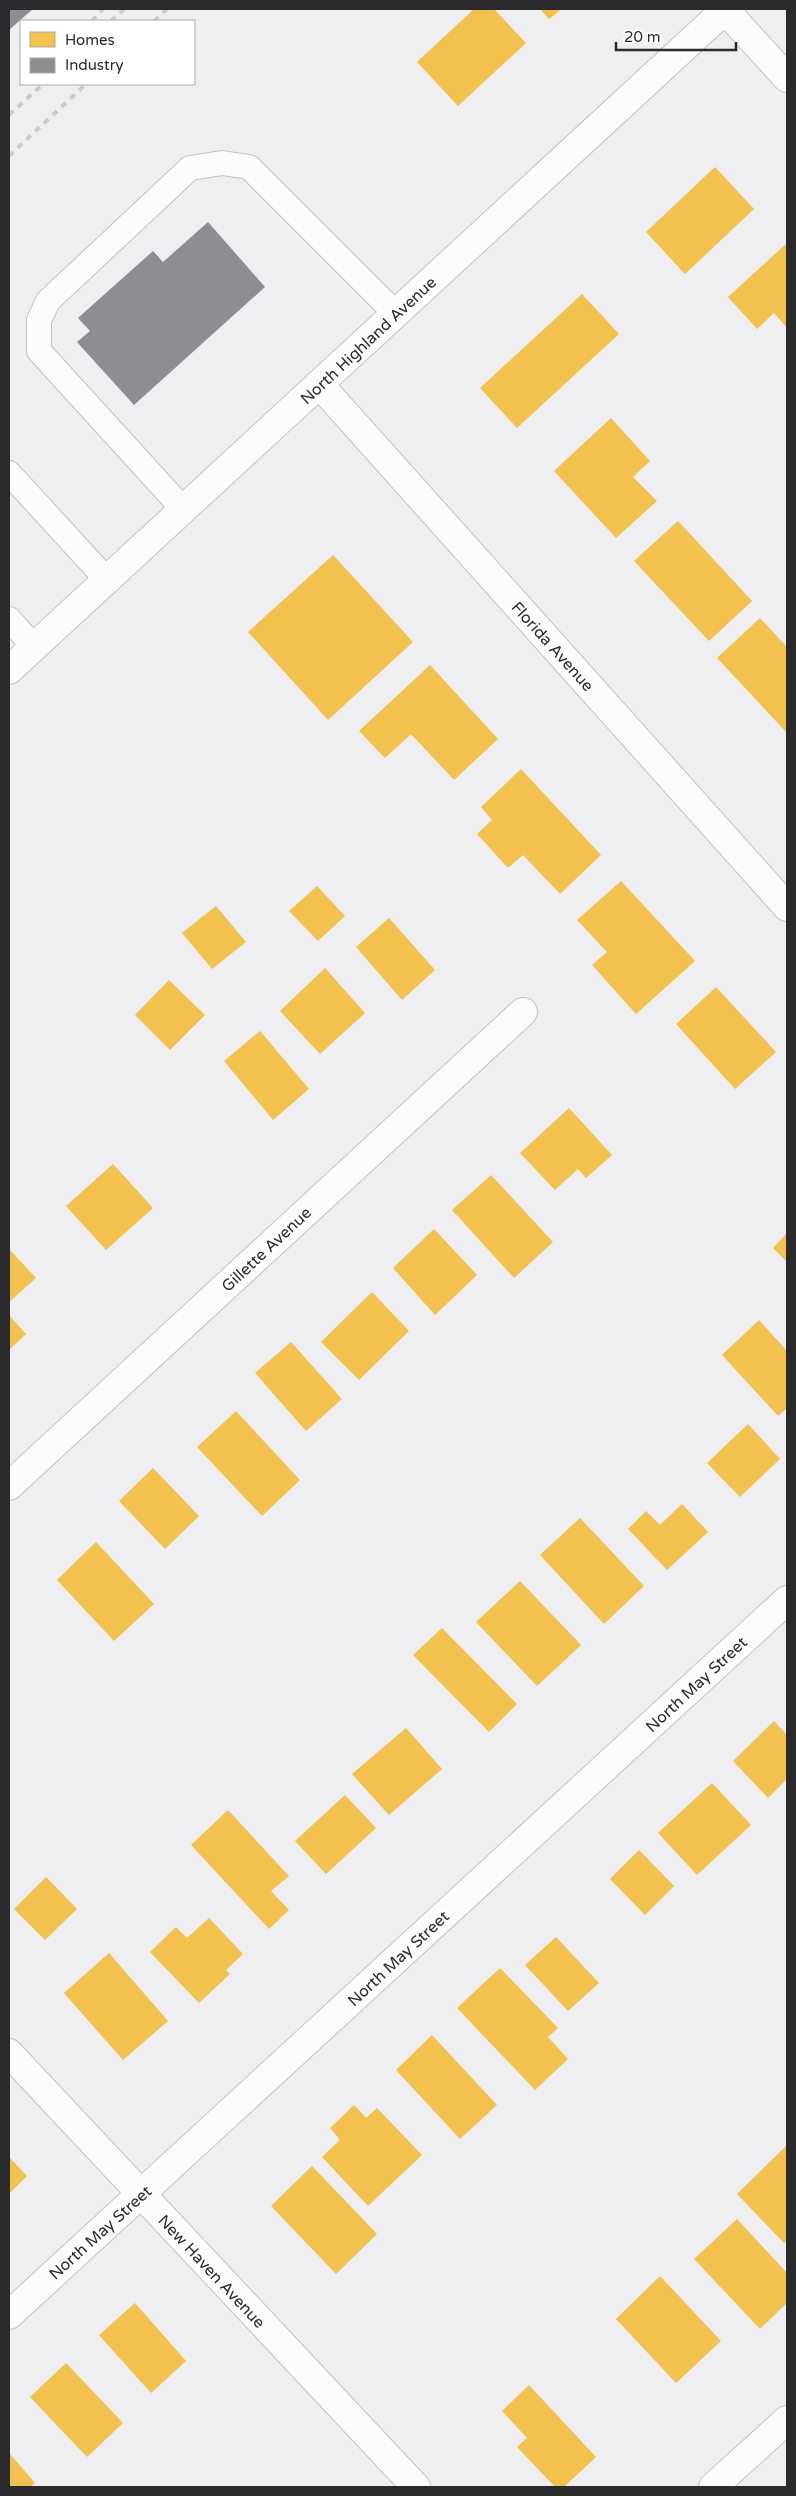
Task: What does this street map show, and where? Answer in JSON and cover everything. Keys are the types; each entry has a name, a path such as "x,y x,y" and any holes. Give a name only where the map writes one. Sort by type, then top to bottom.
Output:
{"street":[{"path":"726,9 787,78"},
{"name":"North Highland Avenue","path":"9,670 726,9"},
{"name":"Florida Avenue","path":"319,384 787,907"},
{"name":"Gillette Avenue","path":"9,1486 523,1012"},
{"name":"North May Street","path":"9,2315 141,2196 787,1600"},
{"name":"New Haven Avenue","path":"9,2053 141,2196 416,2487"},
{"path":"713,2487 787,2420"}],"lane":[{"path":"184,510 39,351 39,320 48,300 190,168 222,164 249,167 396,314"},
{"path":"9,473 107,580"},
{"path":"9,619 34,647"}],"building: Homes":[{"path":"474,9 494,9 526,43 458,106 417,62"},
{"path":"540,9 562,9 549,19"},
{"path":"715,167 754,209 685,274 646,232"},
{"path":"787,243 787,328 774,313 757,329 728,297"},
{"path":"582,294 619,334 517,428 480,388"},
{"path":"611,418 650,461 633,477 657,501 616,538 554,471"},
{"path":"678,521 752,601 709,641 634,561"},
{"path":"333,555 413,642 328,720 248,632"},
{"path":"760,618 787,647 787,733 717,658"},
{"path":"430,665 498,739 454,780 411,734 385,758 359,731"},
{"path":"521,769 601,855 560,894 523,855 508,868 477,834 492,820 481,807"},
{"path":"621,881 695,961 636,1014 592,965 607,952 577,920"},
{"path":"317,886 345,916 318,941 289,911"},
{"path":"216,906 246,942 212,969 182,933"},
{"path":"389,918 435,970 402,1000 356,947"},
{"path":"325,968 365,1013 320,1054 280,1011"},
{"path":"169,980 205,1015 170,1050 135,1015"},
{"path":"716,987 776,1052 735,1089 676,1024"},
{"path":"260,1031 309,1089 273,1120 224,1061"},
{"path":"569,1108 612,1155 586,1178 578,1169 555,1190 520,1153"},
{"path":"113,1164 153,1208 106,1250 66,1206"},
{"path":"491,1175 553,1242 514,1278 452,1210"},
{"path":"434,1229 477,1275 435,1315 393,1268"},
{"path":"787,1233 787,1262 773,1248"},
{"path":"9,1249 36,1278 9,1302"},
{"path":"372,1292 409,1331 359,1380 321,1342"},
{"path":"9,1315 26,1334 9,1350"},
{"path":"759,1320 787,1351 787,1408 778,1416 722,1355"},
{"path":"291,1342 342,1399 306,1431 255,1373"},
{"path":"236,1411 300,1480 262,1516 197,1447"},
{"path":"748,1424 780,1459 740,1497 707,1463"},
{"path":"153,1468 199,1516 165,1549 119,1501"},
{"path":"682,1504 708,1532 667,1570 628,1529 646,1511 660,1525"},
{"path":"580,1518 644,1586 604,1624 540,1555"},
{"path":"96,1542 154,1604 114,1641 57,1580"},
{"path":"520,1581 581,1645 537,1686 476,1622"},
{"path":"442,1628 517,1704 489,1732 413,1655"},
{"path":"774,1721 787,1735 787,1779 768,1798 733,1761"},
{"path":"406,1728 442,1769 389,1815 352,1774"},
{"path":"712,1783 751,1825 697,1875 658,1833"},
{"path":"345,1795 376,1828 326,1874 295,1841"},
{"path":"228,1810 289,1876 271,1891 289,1910 269,1929 191,1845"},
{"path":"639,1850 674,1886 645,1915 610,1879"},
{"path":"46,1877 77,1909 45,1940 14,1909"},
{"path":"209,1918 243,1954 226,1970 230,1974 199,2003 150,1952 176,1927 187,1938"},
{"path":"556,1937 599,1983 568,2011 525,1965"},
{"path":"109,1953 168,2021 123,2060 64,1993"},
{"path":"500,1968 558,2028 548,2037 568,2059 535,2090 457,2008"},
{"path":"432,2035 497,2105 460,2139 396,2070"},
{"path":"354,2105 366,2118 377,2108 422,2155 368,2206 322,2157 340,2140 330,2128"},
{"path":"787,2145 787,2240 784,2243 737,2194"},
{"path":"9,2157 27,2176 9,2194"},
{"path":"312,2166 377,2234 336,2274 271,2206"},
{"path":"737,2219 787,2273 787,2303 760,2329 694,2259"},
{"path":"660,2276 721,2341 676,2383 616,2319"},
{"path":"135,2303 186,2361 151,2393 99,2335"},
{"path":"66,2363 123,2423 87,2457 30,2397"},
{"path":"529,2385 596,2457 564,2487 555,2487 517,2447 527,2438 502,2411"},
{"path":"9,2453 35,2483 30,2487 9,2487"}],"building: Industry":[{"path":"9,9 33,9 20,20 9,30"},
{"path":"208,222 265,287 134,405 77,342 90,331 78,318 153,251 163,262"}],"railway":[{"path":"93,20 103,9"},
{"path":"112,20 124,9"},
{"path":"155,20 167,9"},
{"path":"9,115 42,85"},
{"path":"9,156 85,85"}]}
